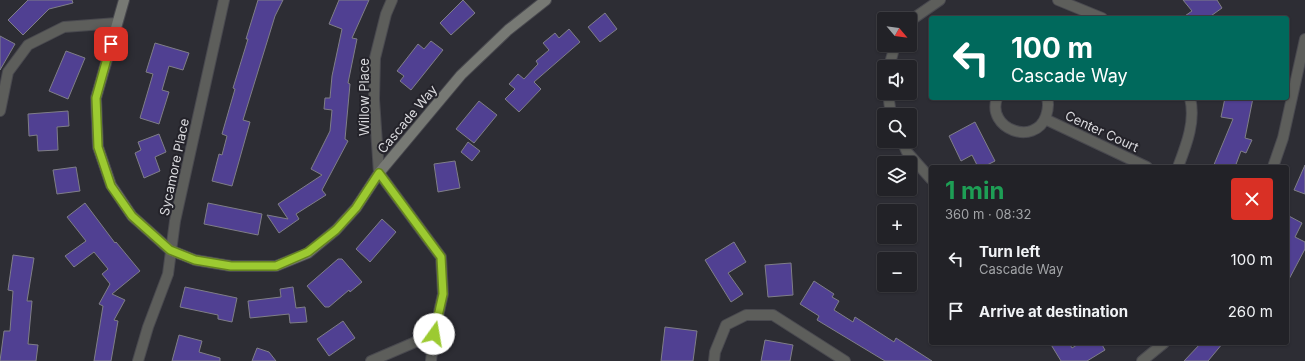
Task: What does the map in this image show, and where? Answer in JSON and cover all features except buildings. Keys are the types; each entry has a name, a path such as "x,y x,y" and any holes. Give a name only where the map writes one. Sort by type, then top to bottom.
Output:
{"street":[{"name":"Cascade Way","path":"124,0 116,23 96,98 98,147 111,186 132,216 170,250 195,260 231,266 276,266 308,252 336,230 356,208 379,173 462,75 508,30 546,0"},
{"name":"Sycamore Place","path":"138,361 148,327 168,274 175,221 224,0"},
{"name":"Willow Place","path":"379,173 374,99 375,58 386,14 392,0"},
{"path":"917,16 940,0"},
{"path":"1058,0 1097,16"},
{"path":"0,112 8,72 28,45 64,27 116,23"},
{"path":"1274,165 1283,138 1305,39"},
{"name":"Center Court","path":"997,100 996,110 998,118 1009,130 1025,132 1040,125 1045,119 1048,110 1047,100"},
{"path":"1179,165 1189,141 1192,104 1191,100"},
{"name":"Center Court","path":"1045,119 1144,165"},
{"path":"905,148 929,177"},
{"path":"379,173 441,257 443,294 434,334 431,361"},
{"path":"714,361 715,352 726,325 746,314 773,315 830,357 845,361"},
{"path":"371,361 434,334"},
{"path":"1142,361 1162,345"}],"route":[{"path":"111,44 96,98 98,147 111,186 132,216 170,250 195,260 231,266 276,266 308,252 336,230 356,208 379,173 401,205 441,257 443,294 434,334"}]}
